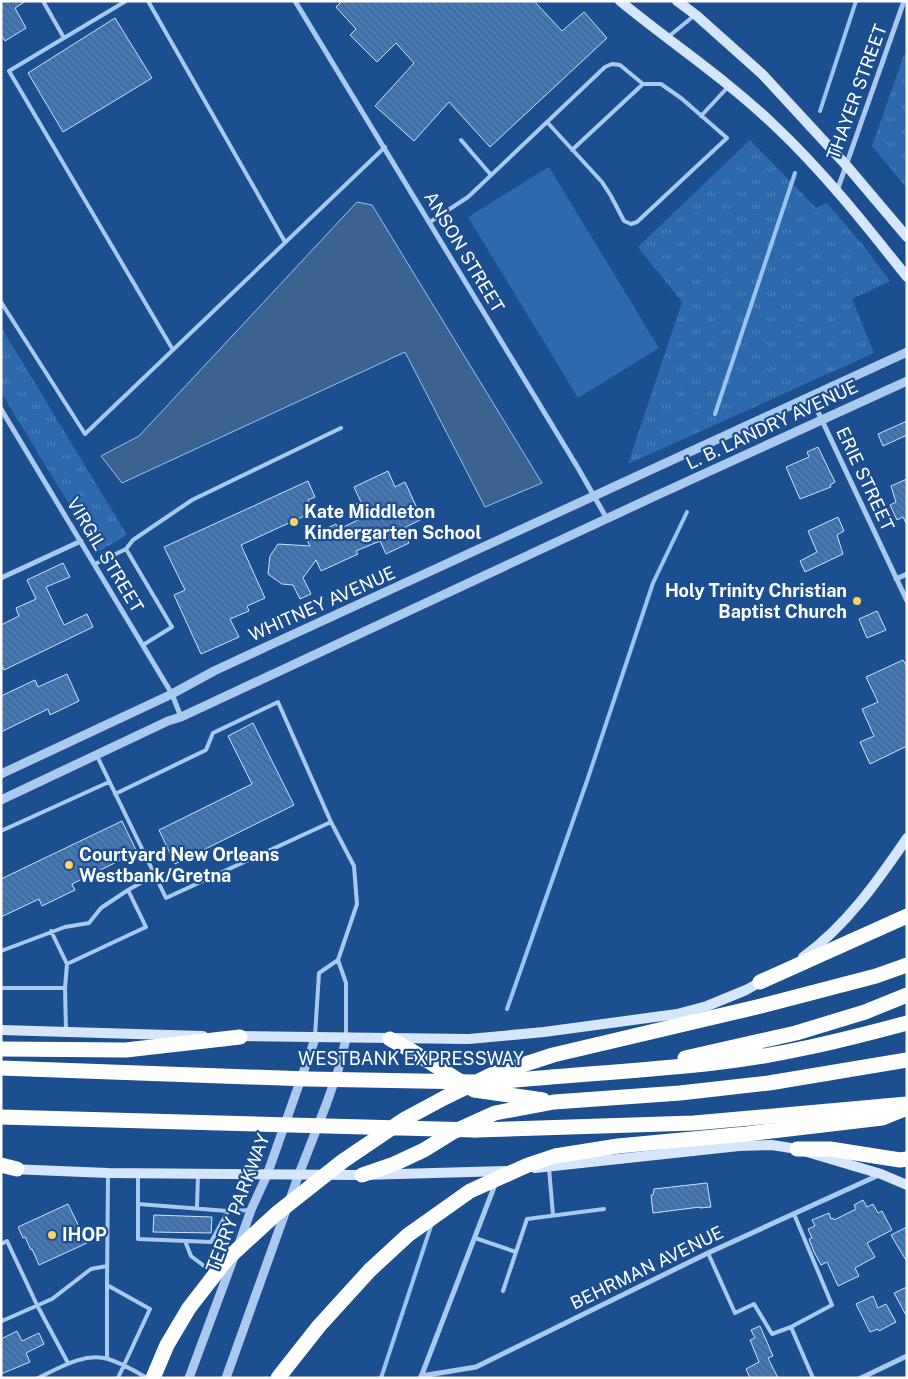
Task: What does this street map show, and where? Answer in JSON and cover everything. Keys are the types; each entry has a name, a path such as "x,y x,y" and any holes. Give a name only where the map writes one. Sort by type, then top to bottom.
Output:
{"highway":[{"path":"760,982 907,916"},
{"path":"153,1378 167,1345 189,1308 227,1260 276,1214 343,1161 405,1120 444,1098 491,1075 553,1055 761,1006 876,976 907,965"},
{"path":"628,1071 796,1033 865,1012 907,995"},
{"name":"WESTBANK EXPRESSWAY","path":"1,1068 299,1078 495,1082 716,1063 772,1054 863,1035 907,1023"},
{"path":"1,1049 126,1050 240,1037"},
{"path":"390,1039 474,1090 554,1102"},
{"path":"362,1176 424,1150 453,1132 495,1113 554,1102 605,1100 769,1083 907,1060"},
{"path":"1,1117 476,1130 694,1123 907,1104"},
{"path":"278,1378 319,1326 370,1270 408,1235 470,1191 528,1165 570,1153 618,1146 756,1134 882,1118 907,1108"},
{"path":"797,1150 830,1149 900,1160 907,1159"},
{"path":"1,1165 17,1169"}],"main road":[{"path":"620,1 668,37 774,124 837,191 907,277"},
{"path":"677,1 696,15 762,74 846,165 907,237"},
{"name":"WESTBANK EXPRESSWAY","path":"1,1030 240,1037 469,1039 544,1032 677,1014 707,1006 746,990 796,962 842,924 867,894 907,838"},
{"path":"1,1170 362,1176 500,1172 739,1146 772,1145 797,1150 881,1174 907,1185"}],"street":[{"name":"ANSON STREET","path":"295,1 385,147 607,519"},
{"name":"THAYER STREET","path":"837,191 904,1"},
{"name":"L. B. LANDRY AVENUE","path":"658,467 907,352"},
{"name":"L. B. LANDRY AVENUE","path":"607,519 907,381"},
{"name":"ERIE STREET","path":"811,397 907,601"},
{"name":"VIRGIL STREET","path":"1,410 172,694 181,717"},
{"name":"WHITNEY AVENUE","path":"1,774 172,694 222,668 658,467"},
{"path":"1,800 607,519"},
{"path":"1,578 81,541"},
{"path":"896,579 907,574"},
{"name":"TERRY PARKWAY","path":"189,1378 251,1210 267,1175 315,1038"},
{"path":"226,1378 338,1071 346,1039"},
{"path":"421,1377 500,1172"},
{"name":"BEHRMAN AVENUE","path":"421,1377 476,1367 708,1253 881,1174"},
{"path":"861,1378 907,1356"}],"lane":[{"path":"43,1 64,38"},
{"path":"126,1 9,72 173,350"},
{"path":"148,1 285,242"},
{"path":"668,37 696,15"},
{"path":"430,222 468,197 491,176 547,122 605,67 612,64 620,65 643,84 661,84 727,138 637,222 631,224 624,221 612,196 602,182 547,122"},
{"path":"572,150 643,84"},
{"path":"701,116 729,86"},
{"path":"461,140 491,176"},
{"path":"1,302 85,434 385,147"},
{"path":"95,564 126,549 133,540 192,500 341,428"},
{"path":"126,549 172,627 143,645"},
{"path":"115,794 206,750 214,733 278,702 331,822 354,866 357,904 338,960 319,973 315,1038"},
{"path":"97,755 166,898 331,822"},
{"path":"1,831 110,782"},
{"path":"1,951 66,927 90,923 101,908 155,875"},
{"path":"67,964 146,926 128,890"},
{"path":"51,932 67,964 65,988 66,1032"},
{"path":"338,960 346,982 346,1039"},
{"path":"1,988 65,988"},
{"path":"549,1166 553,1215"},
{"path":"107,1358 108,1173"},
{"path":"138,1173 138,1239 211,1242 228,1210"},
{"path":"197,1207 198,1174"},
{"path":"138,1204 251,1210"},
{"path":"503,1291 527,1219 604,1209"},
{"path":"708,1253 734,1313 754,1304 772,1334 791,1327 832,1305 794,1214"},
{"path":"475,1238 516,1252"},
{"path":"1,1244 7,1241 37,1305 68,1363"},
{"path":"185,1241 191,1256 225,1281"},
{"path":"1,1319 52,1299 91,1270 107,1266"},
{"path":"107,1285 150,1309 118,1378"},
{"path":"791,1327 813,1378"},
{"path":"38,1378 68,1363 89,1358 107,1358 148,1378"}],"green space":[{"path":"904,55 907,55 907,188 872,146"},
{"path":"750,140 816,208 827,203 863,245 890,281 852,299 874,353 628,464 682,302 638,247"},
{"path":"549,167 659,348 578,398 468,217"},
{"path":"1,327 127,535 98,552 1,392"}],"shaded area":[{"path":"357,202 372,205 542,483 485,507 405,352 122,483 101,456 139,436"}],"building":[{"path":"1,1 26,1 15,8 26,28 5,41 1,35"},
{"path":"342,1 534,1 562,31 584,12 607,38 490,147 449,102 414,141 375,106 414,63 396,43 377,62 350,35 356,29 336,7"},
{"path":"115,18 152,78 63,132 28,73"},
{"path":"907,421 907,435 883,446 878,434"},
{"path":"818,447 835,482 830,485 831,487 800,499 786,467 809,457 807,452"},
{"path":"388,471 395,487 405,482 422,519 402,529 409,543 386,554 380,541 356,551 358,554 321,571 316,560 303,578 311,594 300,599 293,585 282,584 268,574 270,556 278,544 310,546 306,538 336,524 339,529 358,520 352,506 361,502 354,487"},
{"path":"907,479 907,525 903,517 897,520 890,505 896,502 891,486"},
{"path":"308,481 315,497 308,500 313,512 241,545 265,598 247,606 249,611 230,619 239,637 201,654 174,595 185,590 164,547"},
{"path":"838,517 844,531 837,535 843,554 805,572 800,561 817,552 808,531"},
{"path":"63,563 70,577 46,587 64,625 87,614 93,627 4,670 1,664 1,625 19,616 16,608 36,599 27,580"},
{"path":"877,611 886,630 867,638 859,619"},
{"path":"903,660 907,667 907,746 870,764 860,742 874,736 862,709 878,702 866,677"},
{"path":"67,674 79,701 50,715 48,709 1,732 1,696 35,680 38,687"},
{"path":"253,723 294,805 175,864 159,830 252,784 228,736"},
{"name":"Courtyard New Orleans Westbank/Gretna","path":"122,821 137,852 72,884 75,890 42,906 39,899 1,917 1,879"},
{"path":"707,1183 711,1207 653,1213 651,1195 653,1195 654,1189"},
{"path":"863,1200 867,1207 873,1204 878,1213 882,1211 892,1230 867,1243 875,1257 855,1268 859,1276 838,1286 827,1262 821,1265 814,1252 809,1239 812,1238 808,1229 815,1226 812,1220 829,1213 831,1219 833,1218 834,1220 856,1209 854,1205"},
{"name":"IHOP","path":"68,1204 87,1243 39,1265 32,1249 25,1237 23,1238 18,1227"},
{"path":"154,1215 212,1217 211,1233 153,1232"},
{"path":"907,1227 907,1262 891,1235"},
{"path":"907,1287 907,1317 894,1293"},
{"path":"873,1296 878,1308 886,1304 896,1322 879,1331 878,1329 870,1332 856,1304"},
{"path":"760,1326 773,1356 768,1358 778,1378 750,1378 746,1369 759,1362 750,1340 755,1338 751,1330"},
{"path":"17,1331 22,1341 39,1333 44,1344 26,1353 30,1362 1,1374 1,1339"}],"waterway":[{"path":"820,111 856,1"},
{"path":"715,414 795,173"},
{"path":"507,1009 588,778 653,583 687,512"},
{"path":"381,1378 431,1226"}],"place":[{"name":"Kate Middleton Kindergarten School","path":"294,522"},
{"name":"Holy Trinity Christian Baptist Church","path":"857,601"},
{"name":"Courtyard New Orleans Westbank/Gretna","path":"69,865"},
{"name":"IHOP","path":"52,1235"}]}
